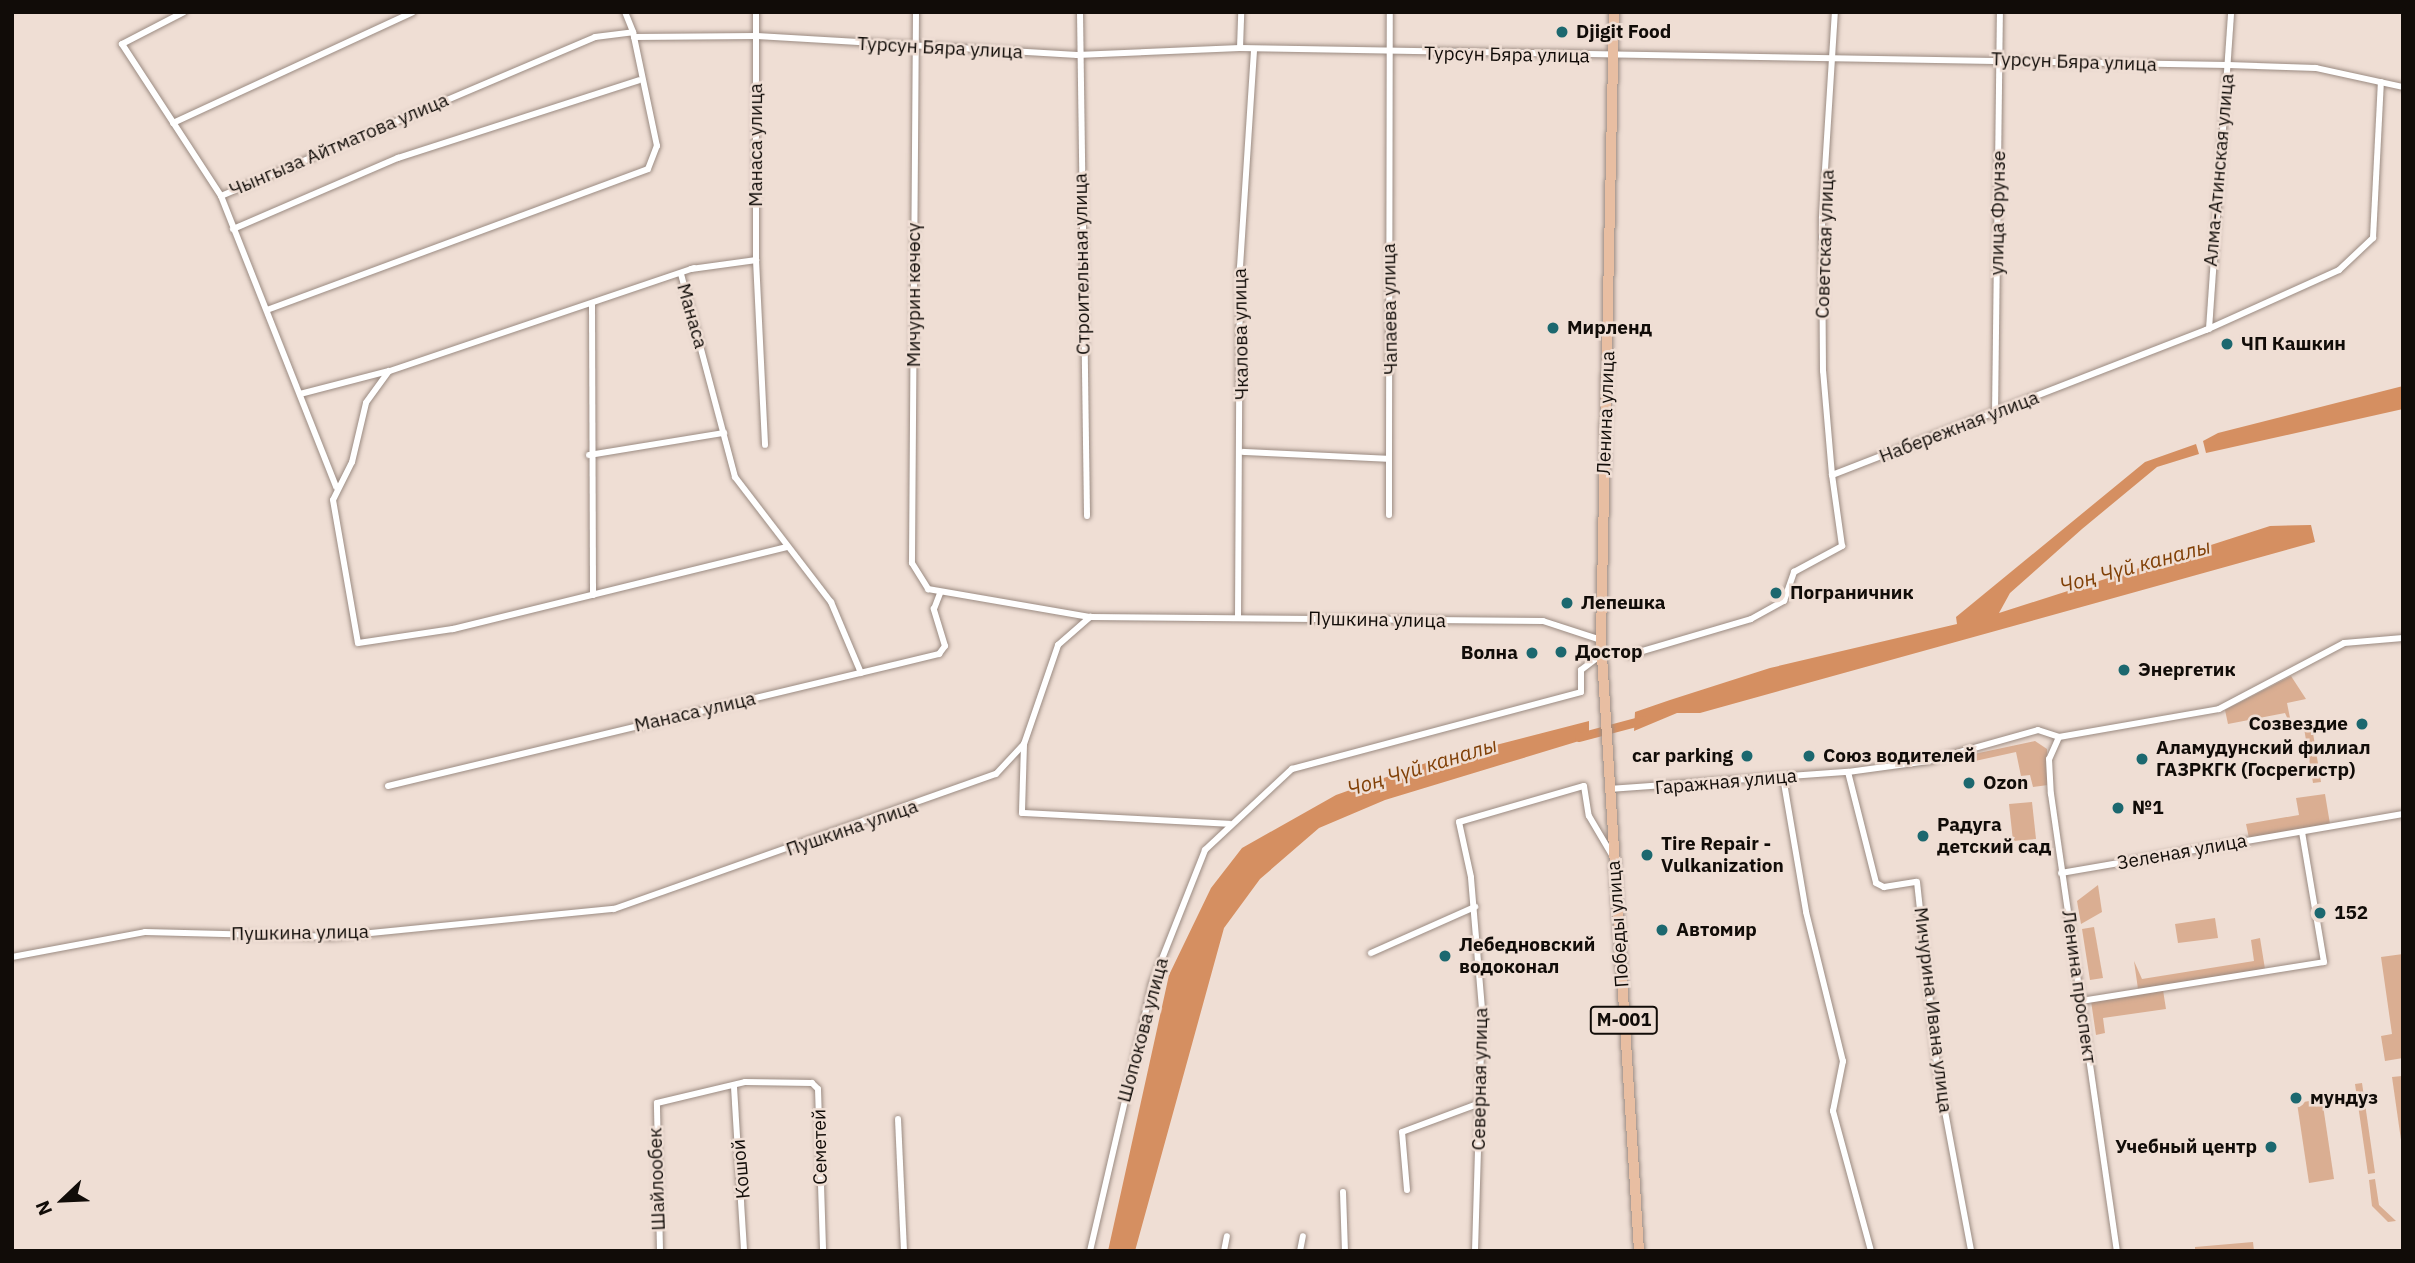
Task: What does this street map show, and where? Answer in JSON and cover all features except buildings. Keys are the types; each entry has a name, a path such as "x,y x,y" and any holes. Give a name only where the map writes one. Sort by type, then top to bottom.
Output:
{"main road":[{"name":"Ленина улица","path":"1606,765 1601,640 1614,12"},
{"name":"Победы улица","path":"1606,765 1639,1251"}],"street":[{"name":"Чынгыза Айтматова улица","path":"184,12 122,44 221,196 614,33"},
{"path":"173,123 413,12"},
{"path":"267,310 643,173 656,159 639,80 634,35 625,12"},
{"name":"Манаса улица","path":"756,12 755,260 765,444"},
{"name":"Мичурин көчөсү","path":"916,12 917,577 928,589 940,593"},
{"name":"Строительная улица","path":"1080,12 1077,55 1087,516"},
{"path":"1240,48 1241,12"},
{"name":"Чапаева улица","path":"1390,12 1390,515"},
{"name":"Советская улица","path":"1832,475 1823,371 1822,217 1836,58 1835,12"},
{"name":"улица Фрунзе","path":"1995,414 2000,12"},
{"name":"Алма-Атинская улица","path":"2209,329 2231,12"},
{"name":"Турсун Бяра улица","path":"614,33 757,36 915,48 1077,55 1240,48 1388,53 1999,59 2228,65 2316,68 2403,87"},
{"name":"Чкалова улица","path":"1238,618 1242,452 1240,267 1254,49"},
{"path":"233,229 398,158 639,80"},
{"name":"Набережная улица","path":"1832,475 2209,329 2339,270 2373,238 2381,82"},
{"path":"221,196 336,487 358,643 453,629 788,547"},
{"name":"Манаса","path":"755,260 694,268 680,274 735,477 831,602 861,673"},
{"path":"300,394 389,371 680,274"},
{"path":"592,305 589,455 593,595"},
{"path":"336,487 351,465 366,403 389,371"},
{"path":"589,455 724,433"},
{"path":"1242,452 1389,458"},
{"path":"1629,655 1751,619 1784,601 1794,572 1842,546 1832,475"},
{"path":"940,593 1090,617"},
{"name":"Манаса улица","path":"388,786 939,654 945,646 934,609 940,593"},
{"name":"Пушкина улица","path":"12,957 145,932 331,937 614,909 969,789 996,774 1024,744 1058,645 1090,617 1544,621 1601,640"},
{"path":"2059,737 2219,709 2344,643 2403,638"},
{"name":"Шопокова улица","path":"1090,1251 1152,984 1185,885 1205,850 1292,769 1581,692 1581,670 1601,655"},
{"name":"Гаражная улица","path":"1608,789 1848,772 1928,761 2048,732 2059,737"},
{"name":"Ленина проспект","path":"2059,737 2049,766 2061,873 2117,1251"},
{"path":"1024,744 1022,813 1230,824"},
{"name":"Мичурина Ивана улица","path":"1848,772 1876,883 1884,887 1917,881 1938,1074 1971,1251"},
{"path":"1783,778 1806,912 1843,1061 1833,1111 1871,1251"},
{"name":"Северная улица","path":"1475,1251 1480,1103 1475,907 1459,822 1584,786 1589,816 1613,857"},
{"name":"Зеленая улица","path":"2061,873 2403,814"},
{"path":"2081,1001 2324,962 2302,832"},
{"path":"1371,953 1475,907"},
{"name":"Семетей","path":"734,1087 746,1082 812,1083 818,1089 823,1251"},
{"name":"Шайлообек","path":"660,1251 654,1109 662,1100 734,1087"},
{"name":"Кошой","path":"734,1087 744,1251"},
{"path":"1407,1190 1402,1132 1480,1103"},
{"path":"898,1119 904,1251"},
{"path":"1343,1192 1345,1251"},
{"path":"1224,1251 1227,1237"},
{"path":"1300,1251 1303,1237"}],"shaded area":[{"path":"2291,676 2306,699 2287,703 2292,728 2285,713 2228,724 2225,710"},
{"path":"2312,727 2321,782 2313,783 2304,728"},
{"path":"2035,741 2047,749 2048,785 2033,787 2030,775 2021,776 2016,752 1975,761 1974,754"},
{"path":"2325,794 2330,824 2249,838 2246,824 2299,815 2296,798"},
{"path":"2032,802 2036,839 2013,841 2009,804"},
{"path":"2098,885 2102,912 2081,924 2077,901"},
{"path":"2215,918 2218,938 2178,943 2175,924"},
{"path":"2094,927 2103,978 2090,980 2082,929"},
{"path":"2260,938 2265,969 2138,989 2134,961 2142,979 2254,961 2251,940"},
{"path":"2403,954 2403,1058 2385,1061 2381,1036 2392,1034 2381,957"},
{"path":"2163,990 2166,1009 2103,1018 2105,1033 2096,1035 2091,1001"},
{"path":"2402,1076 2403,1084 2403,1154 2392,1077"},
{"path":"2362,1083 2375,1173 2368,1174 2355,1084"},
{"path":"2322,1099 2334,1179 2309,1183 2297,1103"},
{"path":"2375,1179 2379,1205 2396,1221 2388,1222 2372,1206 2369,1180"},
{"path":"2253,1242 2254,1251 2195,1251 2195,1247"}],"water":[{"path":"2403,386 2403,409 2206,453 2203,441 2218,433"},
{"path":"2196,444 2199,454 2157,467 2082,529 2010,593 1999,613 2270,526 2311,525 2315,542 1700,713 1677,713 1634,731 1635,712 1670,700 1770,668 1957,624 1956,617 2145,462"},
{"path":"1589,721 1589,738 1385,800 1319,828 1260,879 1224,928 1135,1251 1108,1251 1169,975 1211,888 1242,848 1336,795 1426,763"}],"waterway":[{"name":"Чоң Чүй каналы","path":"1579,737 1643,720"}],"place":[{"name":"Djigit Food","path":"1562,32"},
{"name":"Мирленд","path":"1553,328"},
{"name":"ЧП Кашкин","path":"2227,344"},
{"name":"Пограничник","path":"1776,593"},
{"name":"Лепешка","path":"1567,603"},
{"name":"Достор","path":"1561,652"},
{"name":"Волна","path":"1532,653"},
{"name":"Энергетик","path":"2124,670"},
{"name":"Созвездие","path":"2362,724"},
{"name":"car parking","path":"1747,756"},
{"name":"Союз водителей","path":"1809,756"},
{"name":"Аламудунский филиал ГАЗРКГК (Госрегистр)","path":"2142,759"},
{"name":"Ozon","path":"1969,783"},
{"name":"№1","path":"2118,808"},
{"name":"Радуга детский сад","path":"1923,836"},
{"name":"Tire Repair - Vulkanization","path":"1647,855"},
{"name":"152","path":"2320,913"},
{"name":"Автомир","path":"1662,930"},
{"name":"Лебедновский водоконал","path":"1445,956"},
{"name":"мундуз","path":"2296,1098"},
{"name":"Учебный центр","path":"2271,1147"}]}
